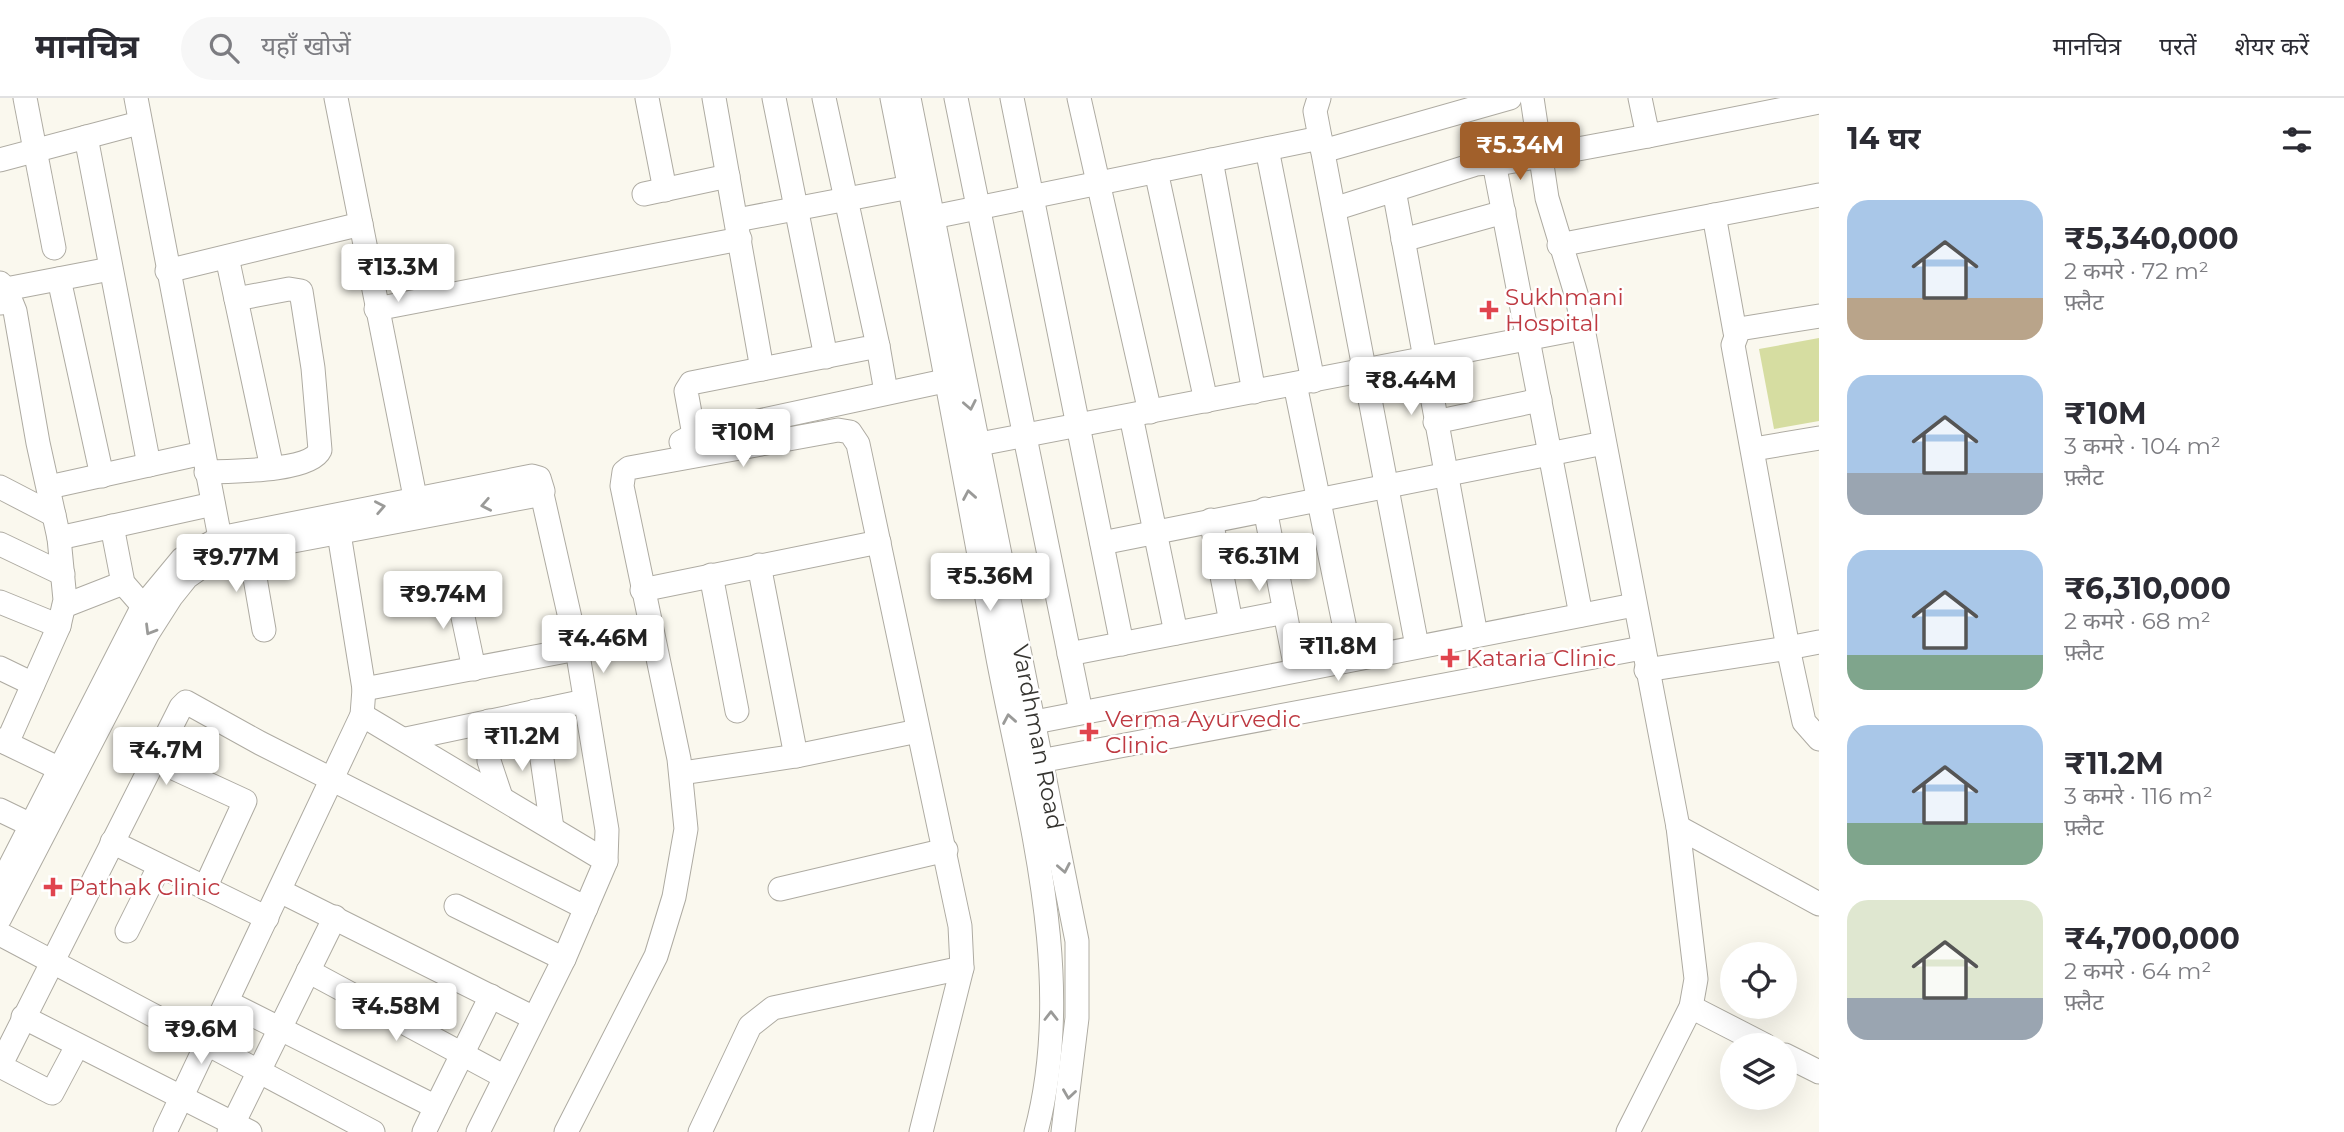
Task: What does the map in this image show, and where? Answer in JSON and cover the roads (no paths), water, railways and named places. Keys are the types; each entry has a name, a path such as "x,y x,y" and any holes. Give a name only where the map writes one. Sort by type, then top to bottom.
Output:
{"street":[{"path":"25,98 54,248"},
{"path":"136,98 220,538"},
{"path":"336,98 417,510"},
{"path":"648,98 655,192 728,176"},
{"path":"714,98 762,369"},
{"path":"774,98 826,357"},
{"path":"824,98 886,392"},
{"name":"Vardhman Road","path":"892,98 949,380 969,446 1035,722 1077,941 1077,1018 1063,1132"},
{"name":"Vardhman Road","path":"909,98 933,217 1018,765 1046,906 1051,1014 1049,1062 1035,1132"},
{"path":"956,98 976,207 1081,712"},
{"path":"1012,98 1122,644"},
{"path":"1079,98 1099,182 1141,414 1157,531 1176,633"},
{"path":"1320,98 1314,111 1417,646"},
{"path":"933,217 1267,149 1322,145 1510,98"},
{"path":"1532,98 1547,198 1559,245 1577,297 1678,827 1696,979 1691,1007 1628,1132"},
{"path":"1640,98 1648,135"},
{"path":"1334,209 1476,164 1492,165 1541,157 1819,102"},
{"path":"0,160 139,123"},
{"path":"86,137 149,466"},
{"path":"1267,149 1304,382 1318,499 1351,658"},
{"path":"1211,160 1254,392"},
{"path":"1492,165 1497,172 1581,615"},
{"path":"1156,171 1206,401"},
{"path":"376,309 738,230 796,210 910,187"},
{"path":"1394,190 1476,635"},
{"path":"1559,245 1819,195"},
{"path":"1403,240 1504,212"},
{"path":"1714,215 1735,332 1733,345 1788,648 1804,722 1819,739"},
{"path":"167,271 361,224"},
{"path":"227,257 272,468"},
{"path":"60,769 3,742 33,684 61,616 64,574 15,312 2,293 110,269"},
{"path":"60,279 102,476"},
{"path":"49,487 149,466 204,463 272,468 313,459 320,450 302,296 298,290 289,289 236,299"},
{"path":"1735,332 1739,329 1819,316"},
{"path":"969,446 1583,328"},
{"path":"694,435 686,391 688,384 878,346"},
{"path":"658,463 694,435 949,380"},
{"path":"1435,422 1540,400"},
{"path":"566,1132 656,956 666,927 686,829 682,773 642,590 622,479 629,468 838,430 850,432 858,444 960,926 962,968 921,1132"},
{"path":"1754,449 1819,438"},
{"path":"1102,543 1604,443"},
{"path":"0,487 54,515"},
{"path":"0,886 143,606 182,559 220,538 338,525 417,510 542,494 577,649 607,830 606,861 564,959 478,1132"},
{"path":"59,538 213,504"},
{"path":"1265,509 1296,669"},
{"path":"1211,520 1231,622"},
{"path":"0,918 148,633 187,577 204,565 250,549 338,525"},
{"path":"165,1132 362,715 365,689 338,525"},
{"path":"112,526 123,583 143,606"},
{"path":"642,590 879,542"},
{"path":"0,544 64,574"},
{"path":"250,549 264,631"},
{"path":"759,565 796,755"},
{"path":"711,575 737,711"},
{"path":"0,602 61,616 123,583"},
{"path":"456,584 474,668"},
{"path":"1035,722 1351,658 1634,605"},
{"path":"1069,654 1285,612"},
{"path":"1018,765 1644,659 1788,648 1819,642"},
{"path":"365,689 577,649"},
{"path":"0,668 33,684"},
{"path":"406,739 585,701"},
{"path":"77,1046 52,1093 2,1070 1,1063 23,1017 186,702 586,908"},
{"path":"535,712 552,828"},
{"path":"362,715 606,861"},
{"path":"489,721 489,761 501,797"},
{"path":"682,773 796,755 918,731"},
{"path":"156,760 245,801 205,888"},
{"path":"0,810 31,825"},
{"path":"1678,827 1819,904"},
{"path":"112,842 267,918"},
{"path":"780,889 946,850"},
{"path":"127,931 159,867"},
{"path":"279,891 534,1018"},
{"path":"456,906 564,959"},
{"path":"23,1017 238,1129 258,1073 335,917"},
{"path":"0,934 373,1132"},
{"path":"700,1132 750,1026 761,1015 773,1008 962,968"},
{"path":"308,971 505,1077"},
{"path":"424,1132 491,996"},
{"path":"227,1002 278,1030 436,1107"},
{"path":"1691,1007 1742,1033"},
{"path":"1797,1061 1819,1072"}],"place":[{"name":"Sukhmani Hospital","path":"1489,310"},
{"name":"Kataria Clinic","path":"1450,658"},
{"name":"Verma Ayurvedic Clinic","path":"1089,732"},
{"name":"Pathak Clinic","path":"53,887"}]}
